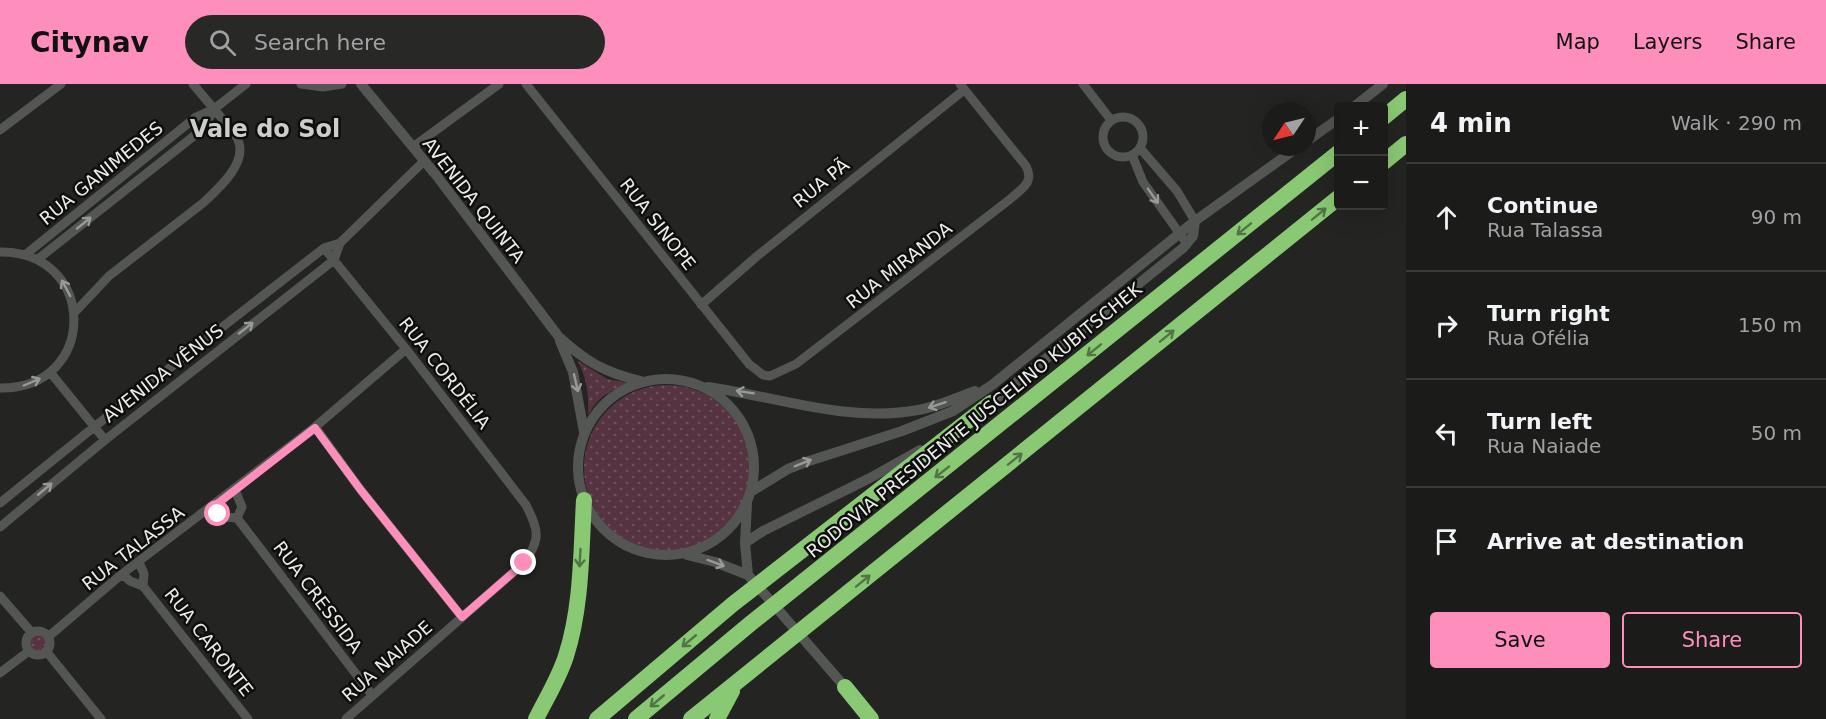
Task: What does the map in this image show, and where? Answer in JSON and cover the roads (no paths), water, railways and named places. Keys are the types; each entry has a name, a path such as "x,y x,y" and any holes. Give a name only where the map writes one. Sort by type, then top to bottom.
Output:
{"highway":[{"path":"1388,113 1406,99"},
{"path":"1388,158 1406,144"},
{"name":"RODOVIA PRESIDENTE JUSCELINO KUBITSCHEK","path":"636,719 750,624 1334,156"},
{"path":"691,719 1334,201"},
{"path":"597,719 733,604 991,403"},
{"path":"536,719 566,657 573,630 578,605 584,500"},
{"path":"717,719 739,681"},
{"path":"845,687 860,719"},
{"path":"845,687 871,719"}],"street":[{"path":"0,130 61,84"},
{"path":"74,313 109,276 203,203 231,172 240,154 238,140 193,84"},
{"path":"214,109 246,84"},
{"path":"301,84 323,87 342,84"},
{"name":"AVENIDA QUINTA","path":"361,84 424,161 559,338 584,360 597,367 611,374 641,381"},
{"path":"413,147 499,84"},
{"name":"RUA SINOPE","path":"526,84 749,364 763,375 771,376"},
{"path":"1083,84 1111,120"},
{"path":"1360,102 1383,84"},
{"name":"RUA PÃ","path":"701,305 962,87"},
{"name":"RUA MIRANDA","path":"771,376 796,364 821,346 1010,200 1029,180 1030,174 1026,166 962,87"},
{"name":"RUA GANIMEDES","path":"25,255 196,117 214,109"},
{"name":"RUA GANIMEDES","path":"38,259 204,128 214,109"},
{"path":"1129,118 1138,126 1143,137 1140,148 1132,155 1126,156 1115,155 1106,147 1104,130 1111,120 1129,118"},
{"path":"1316,135 1334,122"},
{"path":"745,543 763,531 902,460 991,403 1187,244 1193,236 1195,220 1172,184 1140,148"},
{"path":"1132,155 1143,182 1187,244"},
{"path":"992,385 920,410 861,415 702,386 672,378 641,381 617,392 598,410 584,432 578,454 578,477 584,500 596,521 614,538 635,550 659,556 683,554 702,549 719,539 733,525 750,496 788,469 930,421 953,411 992,385 1195,220 1285,156"},
{"name":"AVENIDA VÊNUS","path":"0,503 93,427 324,248 340,243 424,161"},
{"name":"AVENIDA VÊNUS","path":"0,527 105,440 334,261 340,243"},
{"name":"RUA CORDÉLIA","path":"324,248 406,349 526,505 535,521"},
{"path":"0,252 13,251 38,259 49,267 63,282 72,300 74,313 73,333 67,352 50,372 27,385 0,388"},
{"name":"AVENIDA QUINTA","path":"559,338 573,372 584,432"},
{"name":"RUA TALASSA","path":"48,637 122,574 315,428 406,349"},
{"path":"50,372 105,440"},
{"path":"702,386 724,400 740,419 751,441 755,466 745,543 748,576"},
{"path":"315,428 360,489 462,617"},
{"path":"212,508 224,517 237,518 242,507 235,490"},
{"name":"RUA CRESSIDA","path":"237,518 372,695"},
{"name":"RUA NAIADE","path":"346,719 524,563 533,550 538,536 535,521"},
{"path":"683,554 715,562 748,576 845,687"},
{"name":"RUA CARONTE","path":"139,562 144,574 143,586"},
{"name":"RUA CARONTE","path":"122,574 135,584 143,586 248,719"},
{"path":"0,596 32,633"},
{"path":"39,631 48,637 50,644 46,651 36,655 29,651 27,639 32,633 39,631"},
{"path":"0,673 29,651"},
{"path":"46,651 101,719"}],"district":[{"name":"Vale do Sol","path":"265,129"}]}
